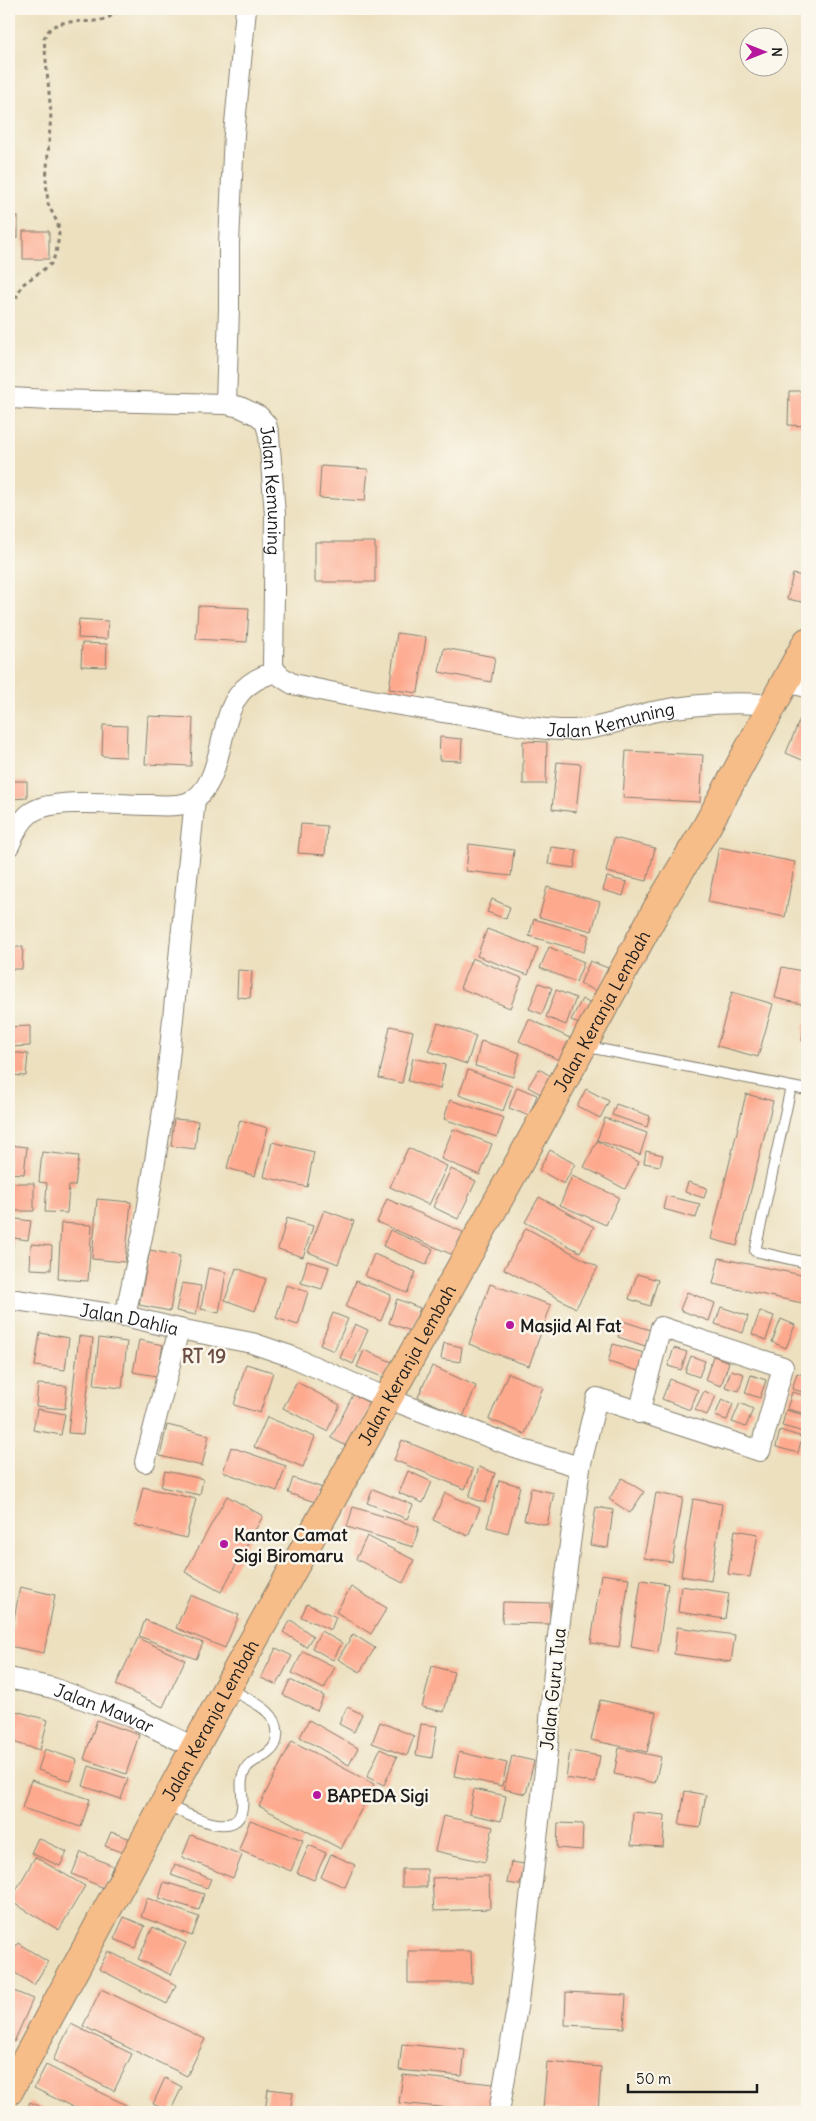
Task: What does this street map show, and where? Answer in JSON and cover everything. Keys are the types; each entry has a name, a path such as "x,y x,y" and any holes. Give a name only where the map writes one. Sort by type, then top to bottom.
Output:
{"main road":[{"name":"Jalan Keranja Lembah","path":"9,2091 227,1688 582,1046 788,691 807,642"}],"street":[{"path":"226,404 229,243 234,134 246,9"},
{"name":"Jalan Kemuning","path":"9,398 226,404 240,407 259,416 266,424 269,435 275,515 273,666 276,672 293,684 468,716 564,729 595,727 653,712 788,691"},
{"path":"9,846 21,823 30,812 42,807 89,803 176,806 195,799 206,786 213,771 229,714 236,697 255,681 276,672"},
{"path":"125,1316 146,1218 165,1098 195,799"},
{"name":"Jalan Dahlia","path":"9,1299 125,1316 252,1343 389,1398"},
{"path":"661,1327 783,1367 760,1451 639,1413 661,1327"},
{"path":"145,1462 179,1329"},
{"path":"389,1398 524,1450 580,1467"},
{"name":"Jalan Guru Tua","path":"499,2112 519,1992 548,1744 555,1659 580,1467 597,1398 639,1413"},
{"name":"Jalan Mawar","path":"9,1678 53,1688 127,1715 196,1748"}],"lane":[{"path":"582,1046 807,1090"},
{"path":"790,1087 755,1251 807,1262"},
{"path":"165,1805 210,1824 230,1823 238,1817 242,1810 240,1791 244,1771 255,1759 268,1754 275,1746 278,1730 276,1723 265,1710 227,1688"}],"path":[{"path":"9,313 22,285 52,264 60,236 58,224 48,204 46,181 51,114 44,39 50,28 56,24 104,19 122,9"}],"building":[{"path":"9,216 18,216 18,238 9,238"},
{"path":"23,231 49,231 49,259 23,259"},
{"path":"789,391 807,391 807,426 788,425"},
{"path":"321,466 368,469 365,501 319,498"},
{"path":"315,542 375,542 375,582 315,582"},
{"path":"793,574 807,577 807,603 787,599"},
{"path":"198,606 249,608 247,642 196,639"},
{"path":"79,619 108,621 107,639 78,638"},
{"path":"397,633 426,637 418,693 389,689"},
{"path":"82,643 107,644 106,667 81,666"},
{"path":"444,648 495,657 491,682 439,672"},
{"path":"807,702 807,762 786,753"},
{"path":"148,716 193,718 191,766 145,764"},
{"path":"103,725 127,726 126,757 102,756"},
{"path":"440,737 462,739 461,761 439,760"},
{"path":"523,741 547,742 546,784 523,784"},
{"path":"626,751 703,755 700,802 623,798"},
{"path":"557,762 581,764 576,812 552,809"},
{"path":"10,781 27,781 27,798 10,799"},
{"path":"301,824 327,826 325,855 298,853"},
{"path":"614,838 655,848 647,881 606,872"},
{"path":"469,844 514,850 511,876 466,871"},
{"path":"551,847 577,850 574,868 548,864"},
{"path":"719,847 795,862 785,917 708,902"},
{"path":"607,877 627,882 623,896 603,890"},
{"path":"547,887 600,902 592,931 539,917"},
{"path":"492,899 510,907 506,919 487,912"},
{"path":"534,919 589,935 584,952 529,936"},
{"path":"487,929 538,948 528,975 477,956"},
{"path":"9,947 23,947 22,969 9,969"},
{"path":"549,947 584,962 576,982 540,968"},
{"path":"472,958 522,978 510,1008 460,988"},
{"path":"590,961 608,968 599,992 580,984"},
{"path":"782,967 807,972 806,1005 775,998"},
{"path":"238,970 252,971 250,998 237,997"},
{"path":"539,983 552,988 542,1014 529,1009"},
{"path":"556,990 576,998 566,1025 546,1017"},
{"path":"732,992 773,1004 758,1057 717,1046"},
{"path":"582,999 595,1006 584,1027 571,1020"},
{"path":"529,1019 570,1038 559,1060 519,1041"},
{"path":"438,1023 476,1036 467,1064 428,1051"},
{"path":"804,1023 807,1023 807,1042 802,1041"},
{"path":"30,1026 30,1046 9,1047 9,1027"},
{"path":"390,1026 413,1031 402,1083 379,1078"},
{"path":"481,1041 520,1053 513,1077 475,1066"},
{"path":"9,1052 28,1054 26,1076 9,1075"},
{"path":"413,1058 445,1065 440,1089 408,1081"},
{"path":"539,1069 554,1078 544,1096 528,1087"},
{"path":"468,1070 512,1086 503,1111 459,1095"},
{"path":"517,1087 537,1095 529,1116 509,1108"},
{"path":"586,1089 609,1101 600,1118 577,1106"},
{"path":"746,1094 773,1101 737,1246 711,1239"},
{"path":"450,1100 504,1118 497,1137 444,1119"},
{"path":"616,1104 650,1116 647,1127 612,1115"},
{"path":"605,1118 647,1133 640,1155 597,1140"},
{"path":"174,1119 198,1121 195,1149 171,1146"},
{"path":"240,1120 268,1128 255,1176 227,1168"},
{"path":"453,1129 492,1144 480,1175 441,1159"},
{"path":"597,1141 639,1162 625,1189 584,1167"},
{"path":"272,1142 314,1152 307,1187 264,1177"},
{"path":"9,1145 27,1147 24,1174 9,1173"},
{"path":"408,1148 447,1166 429,1205 390,1187"},
{"path":"550,1150 575,1164 564,1184 539,1170"},
{"path":"646,1151 663,1155 660,1166 644,1163"},
{"path":"42,1152 79,1156 75,1186 69,1186 67,1213 45,1212 47,1183 39,1182"},
{"path":"451,1169 476,1181 458,1219 433,1207"},
{"path":"572,1176 619,1197 606,1225 560,1205"},
{"path":"688,1182 707,1188 704,1198 685,1192"},
{"path":"9,1183 34,1183 34,1211 9,1211"},
{"path":"666,1196 700,1204 696,1218 663,1209"},
{"path":"539,1197 594,1227 580,1252 525,1222"},
{"path":"97,1199 131,1202 125,1262 92,1259"},
{"path":"387,1199 463,1232 453,1255 377,1222"},
{"path":"324,1210 354,1221 338,1264 308,1252"},
{"path":"9,1218 31,1221 28,1240 14,1238 12,1250 9,1249"},
{"path":"287,1218 313,1226 303,1257 278,1249"},
{"path":"61,1223 92,1225 88,1281 58,1279"},
{"path":"526,1228 598,1267 576,1308 504,1269"},
{"path":"390,1230 433,1249 426,1265 383,1246"},
{"path":"31,1244 52,1246 51,1270 30,1269"},
{"path":"150,1250 180,1256 170,1311 139,1305"},
{"path":"374,1254 416,1272 407,1293 365,1276"},
{"path":"719,1258 807,1276 807,1304 713,1284"},
{"path":"307,1261 329,1267 322,1289 301,1283"},
{"path":"208,1268 226,1272 219,1313 201,1309"},
{"path":"236,1268 266,1279 255,1311 225,1300"},
{"path":"637,1274 658,1280 650,1306 629,1299"},
{"path":"356,1281 391,1295 381,1321 346,1307"},
{"path":"182,1283 201,1286 196,1315 176,1311"},
{"name":"Masjid Al Fat","path":"490,1284 551,1305 529,1366 469,1344"},
{"path":"286,1285 308,1292 298,1325 276,1318"},
{"path":"687,1292 715,1303 709,1321 680,1310"},
{"path":"397,1299 420,1308 411,1331 389,1323"},
{"path":"721,1307 748,1316 743,1333 715,1324"},
{"path":"760,1311 774,1316 766,1340 752,1334"},
{"path":"333,1313 348,1319 334,1351 320,1345"},
{"path":"781,1319 795,1325 786,1348 772,1342"},
{"path":"623,1321 650,1330 645,1346 618,1337"},
{"path":"355,1324 368,1330 353,1364 340,1358"},
{"path":"40,1333 69,1338 65,1370 35,1366"},
{"path":"79,1336 93,1338 83,1434 68,1433"},
{"path":"99,1338 127,1342 122,1388 94,1385"},
{"path":"139,1340 163,1345 157,1376 133,1372"},
{"path":"444,1343 462,1347 460,1362 441,1359"},
{"path":"613,1344 644,1353 639,1371 608,1362"},
{"path":"674,1348 687,1352 681,1370 668,1366"},
{"path":"364,1350 392,1362 385,1378 357,1367"},
{"path":"691,1356 705,1361 699,1377 685,1372"},
{"path":"713,1356 729,1362 721,1386 705,1380"},
{"path":"246,1364 273,1372 260,1413 234,1405"},
{"path":"432,1366 476,1386 463,1417 418,1397"},
{"path":"731,1370 744,1374 739,1391 725,1387"},
{"path":"508,1373 543,1387 525,1434 489,1419"},
{"path":"797,1373 807,1376 807,1393 792,1389"},
{"path":"751,1375 766,1380 760,1398 745,1393"},
{"path":"670,1379 698,1390 690,1410 662,1399"},
{"path":"297,1382 340,1405 327,1431 283,1408"},
{"path":"38,1384 67,1386 65,1409 36,1406"},
{"path":"704,1391 716,1396 707,1415 695,1410"},
{"path":"792,1392 807,1396 807,1414 787,1409"},
{"path":"353,1395 372,1404 350,1448 331,1438"},
{"path":"722,1399 733,1404 727,1420 715,1416"},
{"path":"740,1403 753,1409 746,1427 732,1422"},
{"path":"37,1409 65,1414 61,1435 33,1430"},
{"path":"786,1410 807,1416 804,1432 782,1426"},
{"path":"267,1417 315,1437 303,1467 254,1447"},
{"path":"167,1425 209,1435 202,1466 160,1456"},
{"path":"780,1430 802,1437 798,1453 776,1447"},
{"path":"402,1440 473,1469 465,1489 394,1460"},
{"path":"231,1447 286,1466 277,1491 223,1472"},
{"path":"479,1467 495,1473 485,1503 469,1497"},
{"path":"165,1471 203,1479 200,1495 161,1487"},
{"path":"408,1471 432,1482 423,1503 399,1493"},
{"path":"293,1478 323,1488 318,1503 288,1493"},
{"path":"622,1478 644,1492 630,1513 609,1499"},
{"path":"499,1480 520,1486 508,1533 487,1527"},
{"path":"143,1487 196,1499 186,1538 134,1525"},
{"path":"531,1488 554,1493 547,1525 524,1520"},
{"path":"373,1489 413,1505 407,1519 367,1503"},
{"path":"445,1493 480,1508 468,1536 433,1520"},
{"path":"656,1493 683,1498 672,1562 644,1558"},
{"name":"Kantor Camat Sigi Biromaru","path":"227,1496 263,1516 221,1592 185,1572"},
{"path":"693,1499 722,1504 711,1581 681,1576"},
{"path":"353,1507 419,1527 413,1547 347,1527"},
{"path":"596,1507 613,1510 608,1548 590,1545"},
{"path":"735,1530 758,1534 750,1577 728,1574"},
{"path":"367,1536 414,1560 403,1583 356,1559"},
{"path":"601,1574 629,1578 619,1647 591,1643"},
{"path":"641,1580 668,1584 658,1652 631,1647"},
{"path":"681,1586 729,1593 725,1619 678,1612"},
{"path":"20,1587 55,1595 44,1653 9,1646"},
{"path":"351,1587 387,1608 371,1634 336,1612"},
{"path":"190,1595 239,1615 225,1648 176,1628"},
{"path":"503,1602 550,1603 550,1624 502,1623"},
{"path":"307,1604 336,1617 331,1630 301,1617"},
{"path":"145,1620 203,1643 196,1659 139,1636"},
{"path":"291,1620 313,1636 306,1647 283,1632"},
{"path":"677,1627 735,1635 731,1662 674,1654"},
{"path":"321,1631 342,1643 333,1660 312,1648"},
{"path":"353,1634 375,1648 360,1672 338,1659"},
{"path":"138,1638 185,1660 163,1707 116,1685"},
{"path":"276,1648 292,1656 277,1685 261,1678"},
{"path":"303,1651 335,1667 324,1689 292,1673"},
{"path":"432,1666 454,1672 444,1712 422,1707"},
{"path":"290,1680 324,1696 317,1711 283,1695"},
{"path":"600,1700 656,1712 647,1752 591,1740"},
{"path":"347,1707 362,1714 354,1732 339,1724"},
{"path":"12,1710 48,1720 40,1750 9,1741 9,1723"},
{"path":"97,1720 139,1735 126,1774 84,1759"},
{"path":"309,1720 358,1748 349,1765 300,1737"},
{"path":"380,1722 414,1736 407,1756 372,1743"},
{"path":"421,1724 437,1726 432,1758 416,1755"},
{"name":"BAPEDA Sigi","path":"292,1741 374,1784 341,1849 259,1806"},
{"path":"619,1748 661,1757 655,1783 614,1774"},
{"path":"45,1749 77,1760 71,1781 38,1770"},
{"path":"380,1749 397,1757 384,1785 367,1777"},
{"path":"570,1751 600,1756 595,1783 566,1778"},
{"path":"459,1752 507,1763 502,1786 454,1776"},
{"path":"512,1756 534,1761 526,1794 504,1789"},
{"path":"89,1766 128,1779 121,1799 83,1786"},
{"path":"31,1780 90,1799 81,1827 22,1808"},
{"path":"474,1789 506,1796 501,1821 469,1814"},
{"path":"685,1791 706,1795 700,1828 679,1825"},
{"path":"633,1812 665,1815 663,1847 631,1845"},
{"path":"443,1816 493,1827 485,1862 435,1851"},
{"path":"250,1820 303,1840 291,1871 239,1850"},
{"path":"558,1823 583,1824 582,1850 557,1848"},
{"path":"111,1832 131,1839 126,1854 105,1846"},
{"path":"191,1835 242,1855 233,1878 182,1857"},
{"path":"38,1838 67,1852 60,1866 31,1853"},
{"path":"309,1845 326,1853 314,1880 297,1873"},
{"path":"81,1852 113,1866 104,1888 72,1874"},
{"path":"331,1854 355,1865 345,1887 321,1877"},
{"path":"35,1857 85,1886 59,1930 10,1901"},
{"path":"511,1862 524,1864 520,1885 507,1883"},
{"path":"175,1864 211,1879 207,1888 171,1875"},
{"path":"402,1869 427,1869 427,1887 402,1887"},
{"path":"489,1876 490,1909 434,1911 432,1878"},
{"path":"164,1882 204,1894 199,1910 159,1898"},
{"path":"147,1898 199,1917 192,1936 141,1917"},
{"path":"124,1917 145,1926 135,1948 114,1939"},
{"path":"153,1927 186,1943 171,1975 138,1959"},
{"path":"18,1943 48,1962 34,1985 9,1969 9,1957"},
{"path":"108,1951 176,1985 167,2004 99,1969"},
{"path":"408,1951 471,1951 472,1983 408,1983"},
{"path":"9,1989 33,1999 14,2042 9,2040"},
{"path":"101,1989 205,2039 187,2076 83,2026"},
{"path":"566,1992 626,1995 624,2028 565,2025"},
{"path":"71,2024 132,2054 114,2091 53,2060"},
{"path":"402,2044 465,2050 462,2076 399,2070"},
{"path":"547,2062 601,2067 598,2112 543,2109"},
{"path":"46,2065 130,2107 128,2112 83,2112 34,2088"},
{"path":"403,2075 494,2084 491,2112 399,2103"},
{"path":"165,2078 182,2087 170,2112 153,2104"},
{"path":"268,2089 293,2092 290,2112 265,2112"},
{"path":"30,2102 46,2110 45,2112 25,2112"},
{"path":"398,2109 422,2111 398,2112"}],"place":[{"name":"Masjid Al Fat","path":"510,1325"},
{"name":"Kantor Camat Sigi Biromaru","path":"224,1544"},
{"name":"BAPEDA Sigi","path":"317,1795"}],"district":[{"name":"RT 19","path":"204,1356"}]}
